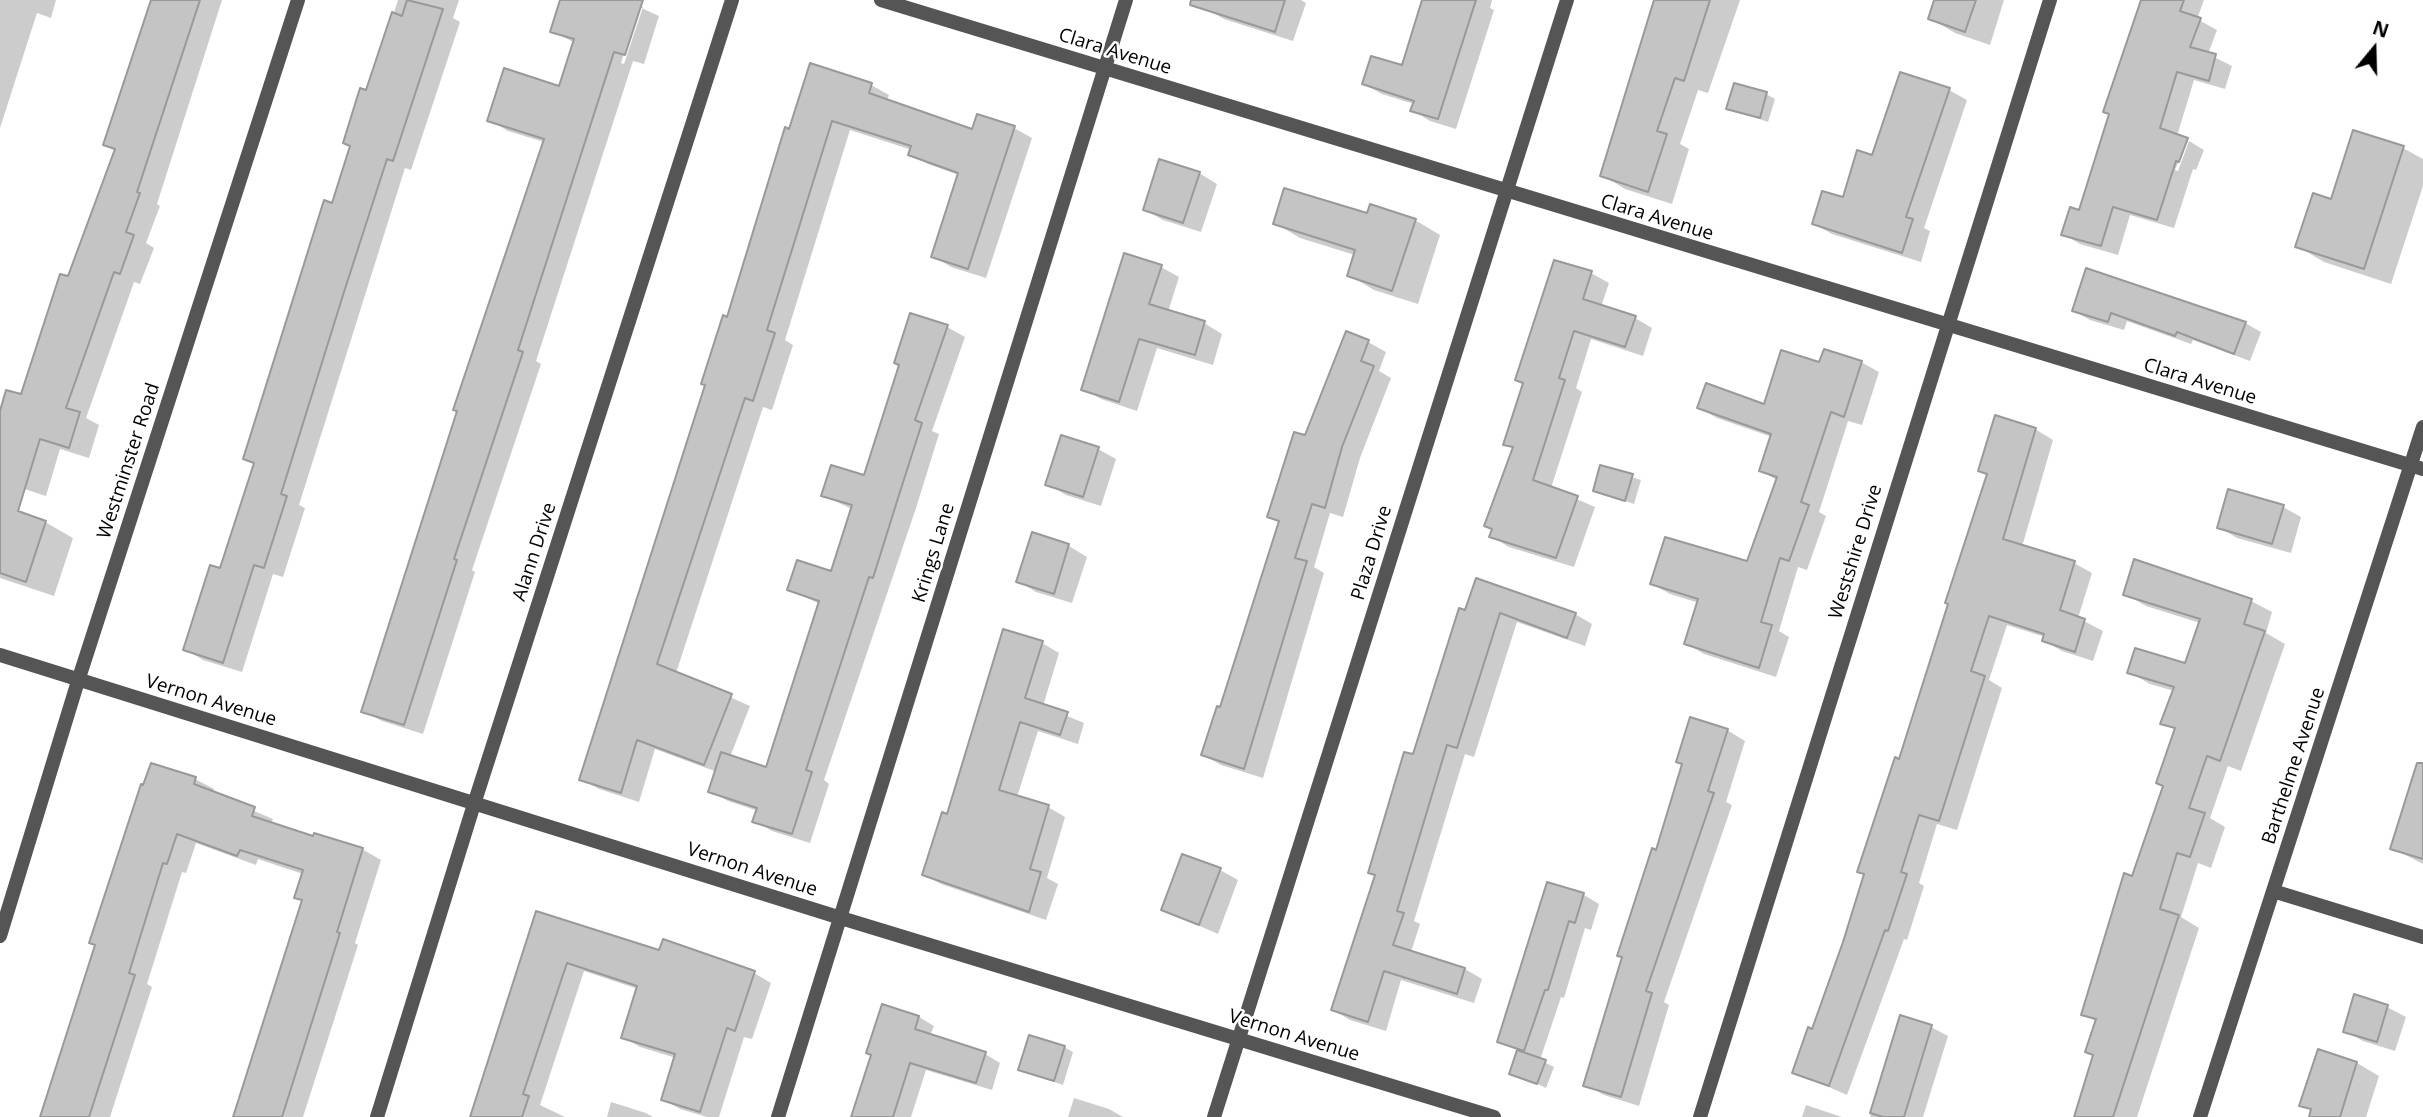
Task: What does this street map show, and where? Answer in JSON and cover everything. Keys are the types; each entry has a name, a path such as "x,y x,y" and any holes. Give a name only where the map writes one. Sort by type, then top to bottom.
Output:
{"street":[{"name":"Westminster Road","path":"0,936 78,681 298,0"},
{"name":"Alann Drive","path":"377,1117 475,801 732,0"},
{"name":"Clara Avenue","path":"881,0 1505,192 2417,467"},
{"name":"Krings Lane","path":"778,1117 1126,0"},
{"name":"Plaza Drive","path":"1214,1117 1567,0"},
{"name":"Westshire Drive","path":"1700,1117 2050,0"},
{"name":"Barthelme Avenue","path":"2200,1117 2273,891 2417,467 2423,427"},
{"name":"Vernon Avenue","path":"0,655 475,801 841,918 1494,1117"},
{"path":"2273,891 2423,937"}],"building":[{"path":"151,0 200,0 137,192 140,193 126,232 134,235 120,274 114,272 66,408 80,412 69,448 40,439 18,511 46,521 26,582 0,573 0,411 6,390 21,394 60,274 68,276 115,149 103,145"},
{"path":"407,0 443,9 393,161 387,159 344,292 281,494 287,496 264,568 254,565 223,663 183,650 210,565 220,568 254,463 243,459 324,200 332,203 350,146 343,143 360,88 366,90 392,12 402,16"},
{"path":"560,0 643,0 625,55 614,52 518,350 523,352 454,559 457,560 404,725 361,712 457,411 453,410 544,139 487,121 504,68 559,86 574,39 550,32"},
{"path":"1191,0 1285,0 1275,32 1190,5"},
{"path":"1422,0 1476,0 1438,119 1410,111 1414,101 1362,84 1371,56 1402,65"},
{"path":"1654,0 1710,0 1684,81 1675,78 1657,131 1667,134 1648,192 1600,176"},
{"path":"1934,0 1976,0 1965,32 1928,19"},
{"path":"2141,0 2184,0 2180,11 2201,18 2190,47 2216,54 2209,81 2177,72 2160,128 2188,138 2179,162 2176,161 2157,220 2113,207 2101,246 2061,235 2070,207 2079,210 2109,114 2103,112"},
{"path":"810,63 872,83 869,93 972,129 977,114 1015,126 968,269 931,257 958,173 908,155 911,146 832,121 767,330 775,333 753,401 745,398 657,664 732,694 704,765 637,740 621,793 579,780 705,385 701,384 723,315 727,317 785,127 789,129"},
{"path":"1900,72 1950,88 1906,217 1913,219 1902,253 1812,224 1822,191 1843,197 1857,150 1872,155"},
{"path":"1734,83 1767,92 1760,118 1726,109"},
{"path":"2353,130 2404,146 2364,269 2295,247 2313,193 2331,199"},
{"path":"1159,159 1200,172 1183,223 1143,210"},
{"path":"1284,188 1367,213 1370,204 1416,219 1392,291 1347,276 1355,250 1273,224"},
{"path":"1124,253 1162,265 1149,304 1205,321 1195,355 1139,339 1119,402 1081,390"},
{"path":"1554,260 1592,271 1583,299 1636,316 1625,347 1574,331 1559,378 1565,380 1533,480 1578,496 1556,558 1489,537 1492,529 1484,526 1513,447 1503,445 1523,383 1515,380"},
{"path":"2086,268 2246,322 2234,354 2177,332 2175,336 2111,313 2108,322 2072,311"},
{"path":"910,313 948,325 915,420 922,423 873,578 869,577 806,770 812,772 792,834 752,822 757,808 708,792 721,752 766,767 819,601 787,590 797,560 831,571 852,505 821,496 831,465 864,475 899,365 894,363"},
{"path":"1346,331 1369,340 1361,361 1374,366 1342,447 1325,508 1312,504 1295,558 1307,561 1244,769 1201,755 1217,706 1220,707 1279,521 1267,517 1294,432 1305,435"},
{"path":"1824,349 1862,361 1844,417 1831,412 1801,502 1809,505 1789,561 1780,558 1761,622 1772,625 1759,668 1684,644 1698,599 1650,584 1665,537 1747,561 1777,477 1759,471 1771,434 1697,408 1706,383 1764,404 1781,350 1819,362"},
{"path":"1995,415 2036,428 2003,539 2075,561 2060,610 2085,619 2075,652 2042,641 2044,634 1989,616 1971,671 1985,676 1939,821 1919,815 1901,872 1907,874 1829,1086 1792,1073 1808,1027 1812,1029 1843,942 1864,874 1857,872 1895,757 1899,759 1948,604 1945,603 1987,474 1978,471"},
{"path":"1061,435 1099,447 1083,497 1045,485"},
{"path":"1600,465 1633,474 1625,501 1593,491"},
{"path":"2228,489 2284,505 2272,544 2217,528"},
{"path":"1032,532 1069,544 1054,594 1016,582"},
{"path":"2134,559 2252,599 2244,624 2265,631 2220,761 2207,756 2189,808 2205,813 2190,857 2177,853 2160,909 2179,915 2113,1117 2074,1117 2093,1055 2085,1052 2096,1019 2081,1015 2124,873 2132,876 2163,786 2156,783 2175,728 2160,724 2174,687 2127,673 2135,648 2185,663 2200,619 2123,595"},
{"path":"1476,578 1576,613 1567,638 1500,613 1457,748 1447,745 1397,911 1404,913 1393,945 1465,968 1457,994 1384,971 1368,1022 1331,1010 1375,875 1368,873 1404,752 1413,754 1459,608 1465,610"},
{"path":"1003,629 1043,641 1025,698 1068,712 1060,735 1020,722 999,790 1049,805 1030,869 1041,872 1029,912 922,875 942,812 947,814"},
{"path":"1690,717 1728,729 1708,791 1714,793 1646,991 1652,993 1621,1097 1583,1086 1622,957 1617,956 1652,848 1656,850 1682,764 1676,762"},
{"path":"151,763 196,777 194,784 255,807 252,816 313,836 314,833 363,848 337,932 340,933 282,1117 233,1117 302,900 294,898 303,870 240,850 237,856 177,834 167,864 163,863 129,973 135,975 89,1117 40,1117 95,945 89,943 141,784 143,785"},
{"path":"2417,763 2423,763 2423,859 2390,849"},
{"path":"1182,854 1221,868 1199,925 1161,910"},
{"path":"1547,882 1584,893 1575,923 1569,921 1548,990 1545,990 1524,1051 1497,1042"},
{"path":"536,911 659,950 663,939 755,971 735,1031 727,1028 700,1112 661,1100 675,1054 621,1038 637,986 567,963 523,1094 529,1096 522,1117 470,1117"},
{"path":"2354,994 2388,1005 2377,1042 2343,1032"},
{"path":"882,1004 919,1016 915,1029 986,1052 976,1083 910,1063 893,1117 851,1117 871,1055 866,1053"},
{"path":"1900,1015 1932,1025 1904,1117 1883,1117 1870,1113"},
{"path":"1029,1035 1065,1046 1054,1081 1018,1070"},
{"path":"2318,1049 2357,1062 2340,1117 2309,1117 2311,1109 2299,1106"},
{"path":"1517,1050 1546,1060 1537,1084 1509,1074"}]}
